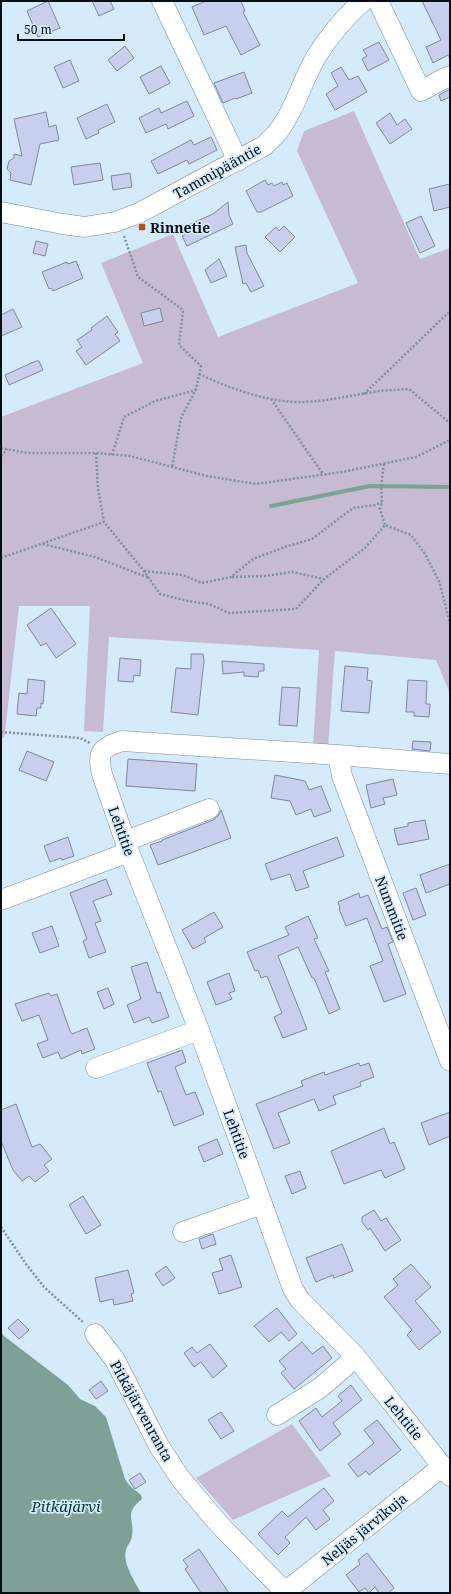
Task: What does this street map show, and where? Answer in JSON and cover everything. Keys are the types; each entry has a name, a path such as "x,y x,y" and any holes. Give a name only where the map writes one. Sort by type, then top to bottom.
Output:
{"street":[{"path":"162,1 238,161"},
{"name":"Tammipääntie","path":"1,212 84,227 115,222 139,213 264,146 277,133 292,108 317,57 337,27 363,1"},
{"path":"378,1 421,91 450,76"},
{"path":"102,750 111,744 122,741 450,764"},
{"name":"Lehtitie","path":"102,750 99,761 102,774 293,1289 300,1300 356,1357 446,1471"},
{"name":"Nummitie","path":"338,755 342,776 450,1061"},
{"path":"1,900 128,846 209,809"},
{"path":"96,1068 198,1030"},
{"path":"183,1232 262,1204"},
{"name":"Pitkäjärvenranta","path":"95,1334 115,1360 133,1392 159,1446 180,1478 218,1522 286,1592"},
{"path":"277,1415 320,1388 356,1357"},
{"name":"Neljäs järvikuja","path":"286,1592 446,1471"}],"path":[{"path":"124,235 138,277 183,310 180,345 201,366 196,390 181,418 172,467"},
{"path":"363,394 450,311"},
{"path":"199,374 229,388 271,398 301,402 330,400 379,391 409,389 450,423"},
{"path":"112,455 124,417 155,401 196,390"},
{"path":"271,398 323,474"},
{"path":"1,448 27,453 96,453 130,456 207,476 256,484 384,464 416,457 450,440"},
{"path":"1,456 7,449"},
{"path":"96,453 98,489 104,522 144,571 160,594 188,601 209,604 229,613 296,609 324,579 365,548 385,525"},
{"path":"384,464 381,486 382,502 380,509 385,525"},
{"path":"232,577 253,559 312,539 353,508 375,505 382,502"},
{"path":"1,558 104,522"},
{"path":"385,525 411,535 425,554 439,581 450,622"},
{"path":"43,544 95,557 148,578"},
{"path":"144,571 183,575 202,583 232,577 265,576 292,572 324,579"},
{"path":"1,732 80,738 102,750"},
{"path":"1,1227 26,1264 44,1287 95,1334"}],"shaded area":[{"path":"354,111 420,259 450,248 450,694 436,660 335,651 328,748 313,747 319,650 109,637 103,732 84,731 90,606 19,606 6,724 4,738 1,738 1,417 143,363 101,263 173,234 218,337 358,283 297,151 304,131"},
{"path":"292,1424 331,1476 233,1520 196,1478"}],"water":[{"name":"Pitkäjärvi","path":"1,1332 4,1336 68,1385 80,1399 95,1406 106,1417 125,1479 129,1485 141,1495 142,1499 136,1504 131,1513 133,1530 132,1538 125,1555 127,1566 141,1593 1,1593"}],"building":[{"path":"48,1 60,28 38,37 27,11"},
{"path":"92,1 110,1 114,9 99,16"},
{"path":"206,1 241,1 245,11 243,12 260,45 241,55 226,26 204,35 192,7"},
{"path":"422,1 450,1 450,59 448,55 433,63 426,47 441,40"},
{"path":"379,42 389,60 368,71 362,59 367,56 363,50"},
{"path":"125,46 134,58 117,71 108,60"},
{"path":"70,60 79,81 63,88 54,67"},
{"path":"161,66 170,83 149,94 140,77"},
{"path":"341,67 349,80 358,76 367,92 335,110 326,94 338,86 331,73"},
{"path":"244,72 252,93 223,103 214,83"},
{"path":"450,89 450,97 441,101 439,95"},
{"path":"187,101 194,116 168,129 166,124 146,133 139,118 159,108 161,113"},
{"path":"107,104 115,122 98,130 99,133 86,139 77,118"},
{"path":"46,112 49,127 56,125 59,140 40,144 31,185 10,180 11,173 7,169 9,161 14,158 14,154 22,156 14,119"},
{"path":"390,113 397,125 405,119 412,129 390,144 376,123"},
{"path":"211,137 217,150 189,164 187,160 158,174 151,161 191,140 194,145"},
{"path":"100,163 103,180 74,185 71,167"},
{"path":"130,173 132,187 113,190 111,176"},
{"path":"265,180 268,185 272,183 274,186 282,182 283,185 287,183 293,196 261,212 257,212 246,191"},
{"path":"450,184 450,207 434,211 429,189"},
{"path":"228,202 229,215 233,224 187,246 182,236 193,230 190,224 213,214"},
{"path":"421,216 435,246 420,253 406,223"},
{"path":"284,226 295,237 280,252 265,237 276,227 279,231"},
{"path":"36,241 48,244 45,256 33,253"},
{"path":"246,245 247,253 264,286 251,292 246,283 243,284 235,247"},
{"path":"219,259 227,276 211,283 205,270"},
{"path":"76,261 83,278 53,291 51,288 49,289 42,272 67,262 68,264"},
{"path":"160,308 163,321 144,326 141,313"},
{"path":"13,309 22,327 1,336 1,315"},
{"path":"107,316 118,332 115,334 120,341 86,365 76,351 82,347 77,340 92,330 91,328"},
{"path":"39,361 43,370 9,385 5,375"},
{"path":"51,608 76,644 56,658 46,643 41,646 27,625"},
{"path":"191,654 203,654 204,661 198,715 171,712 176,668 191,669"},
{"path":"120,658 141,660 140,676 134,675 133,682 118,681"},
{"path":"222,661 264,664 264,671 259,671 258,677 244,676 244,672 223,674"},
{"path":"345,666 368,668 367,680 372,681 369,713 341,711"},
{"path":"28,679 45,681 43,704 41,703 41,708 37,708 36,716 17,714 19,693 27,694"},
{"path":"408,680 427,681 426,704 430,704 429,717 414,716 414,712 406,712"},
{"path":"282,687 300,688 297,726 279,725"},
{"path":"413,741 431,742 430,751 412,749"},
{"path":"27,751 54,762 46,781 19,770"},
{"path":"128,759 197,764 195,791 126,786"},
{"path":"275,775 305,781 309,790 321,786 331,811 314,817 311,809 296,815 290,801 271,798"},
{"path":"393,779 397,795 383,798 385,804 371,808 366,785"},
{"path":"221,810 231,838 158,865 150,845 213,820 218,816"},
{"path":"425,820 429,839 398,845 394,829 408,826 408,823"},
{"path":"68,837 74,856 62,860 61,858 50,862 44,846"},
{"path":"337,837 344,856 303,871 309,887 296,891 290,874 271,880 265,864"},
{"path":"450,864 450,884 426,893 420,875"},
{"path":"106,879 112,894 93,901 101,921 95,923 106,952 89,958 83,941 87,939 70,893"},
{"path":"416,888 426,915 413,920 403,893"},
{"path":"359,893 360,898 368,895 382,929 387,927 393,942 388,944 406,994 384,1002 370,966 383,961 367,918 346,926 339,909 338,902"},
{"path":"214,912 223,927 204,938 206,942 193,949 182,930"},
{"path":"308,916 318,938 314,939 329,971 325,972 340,1009 329,1014 314,978 312,978 298,947 278,956 307,1029 283,1038 274,1017 282,1013 267,976 261,978 258,970 255,971 247,952 289,935 285,927"},
{"path":"52,926 59,946 40,953 32,933"},
{"path":"147,962 157,993 160,992 169,1017 152,1023 149,1017 134,1023 127,1005 141,999 131,967"},
{"path":"229,973 235,991 229,993 232,999 216,1005 207,982"},
{"path":"108,988 114,1004 104,1009 97,992"},
{"path":"49,993 51,996 57,994 72,1034 87,1028 95,1049 82,1054 81,1050 61,1059 58,1052 43,1058 37,1044 48,1040 39,1015 22,1021 15,1004"},
{"path":"182,1050 186,1062 175,1067 186,1095 195,1092 204,1114 174,1126 161,1091 158,1092 147,1063"},
{"path":"359,1063 360,1066 369,1063 374,1077 360,1082 361,1086 333,1096 336,1104 319,1111 314,1099 278,1113 290,1143 274,1149 256,1104 303,1086 301,1081 324,1072 325,1075"},
{"path":"16,1104 32,1147 40,1144 52,1159 44,1165 49,1171 35,1182 29,1176 22,1181 13,1170 1,1141 1,1110"},
{"path":"450,1112 450,1136 429,1145 421,1123"},
{"path":"384,1128 390,1144 394,1142 405,1169 385,1178 381,1170 344,1184 331,1151"},
{"path":"217,1139 223,1154 204,1162 198,1147"},
{"path":"300,1171 306,1188 292,1194 285,1176"},
{"path":"83,1196 101,1225 86,1234 69,1205"},
{"path":"374,1210 381,1221 386,1218 401,1240 385,1251 370,1228 368,1230 362,1222 362,1217"},
{"path":"213,1234 216,1244 202,1249 199,1239"},
{"path":"342,1244 353,1271 334,1278 333,1275 316,1282 306,1258"},
{"path":"231,1255 242,1287 219,1294 212,1273 223,1270 219,1259"},
{"path":"411,1264 431,1287 415,1301 441,1332 419,1350 407,1335 412,1330 384,1297 398,1285 393,1279"},
{"path":"166,1266 175,1278 163,1286 155,1274"},
{"path":"128,1270 134,1293 131,1294 133,1301 114,1305 113,1299 100,1302 95,1278"},
{"path":"277,1308 297,1334 289,1341 281,1332 269,1342 254,1326"},
{"path":"18,1319 29,1330 19,1339 8,1328"},
{"path":"302,1342 312,1354 323,1346 332,1358 294,1389 281,1373 286,1369 279,1361"},
{"path":"210,1344 227,1366 213,1378 201,1362 194,1367 184,1353 192,1347 197,1353"},
{"path":"101,1381 108,1391 96,1399 89,1390"},
{"path":"351,1385 362,1400 333,1423 341,1434 320,1451 299,1421 316,1408 322,1417 342,1401 338,1396"},
{"path":"221,1412 234,1431 221,1439 208,1420"},
{"path":"377,1420 401,1450 369,1475 366,1471 358,1477 348,1464 374,1443 364,1430"},
{"path":"140,1473 146,1482 135,1489 129,1480"},
{"path":"324,1488 334,1501 323,1510 330,1519 316,1530 306,1517 285,1537 290,1543 278,1555 258,1534 282,1511 288,1517"},
{"path":"199,1549 229,1593 201,1593 185,1569 188,1567 183,1560"},
{"path":"367,1553 394,1588 388,1593 379,1593 375,1587 369,1593 365,1588 359,1592 346,1575 360,1564 358,1560"}],"waterway":[{"path":"271,506 370,486 450,487"}],"place":[{"name":"Rinnetie","path":"142,227"}]}
